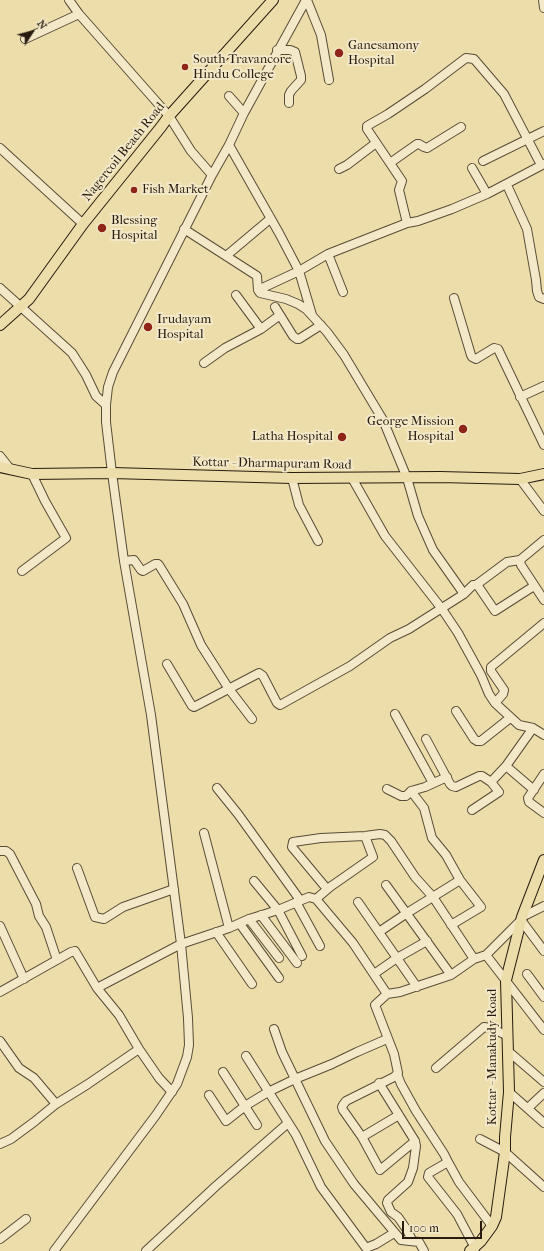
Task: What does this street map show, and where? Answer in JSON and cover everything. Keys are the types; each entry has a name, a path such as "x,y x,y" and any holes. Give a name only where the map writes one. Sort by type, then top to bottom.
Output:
{"main road":[{"name":"Nagercoil Beach Road","path":"0,325 29,299 83,224 169,116 274,0"},
{"name":"Kottar - Dharmapuram Road","path":"0,467 32,474 112,473 292,478 520,478 544,474"},
{"name":"Kottar - Manakudy Road","path":"473,1249 492,1226 496,1217 505,1152 509,1092 506,980 522,919 544,860"}],"street":[{"path":"69,0 79,14 169,116 191,151 212,175"},
{"path":"54,1251 172,1092 184,1068 188,1045 188,1018 181,944 152,715 124,560 112,473 106,422 108,387 113,372 184,229 229,145 244,113 306,0"},
{"path":"306,0 321,35 329,80"},
{"path":"543,0 544,8"},
{"path":"25,39 79,14"},
{"path":"278,50 290,50 295,52 301,76 300,82 290,91 290,103"},
{"path":"258,290 298,272 328,254 407,223 452,210 506,185 542,165 527,140 504,94 474,59 466,58 426,89 367,126 367,129 402,181 399,190 407,223"},
{"path":"229,96 244,113"},
{"path":"390,163 417,144 427,148 461,127"},
{"path":"483,161 544,131"},
{"path":"339,169 347,165 376,143"},
{"path":"229,145 279,233 298,272 312,315"},
{"path":"0,148 83,224"},
{"path":"472,168 487,194"},
{"path":"506,185 527,229 540,280 537,291 539,297 544,299"},
{"path":"226,256 270,218"},
{"path":"184,229 257,276 258,290 260,293 286,299 298,304 306,309 321,325 344,355 383,420 407,478 418,516 433,550 464,594"},
{"path":"328,254 343,292"},
{"path":"0,288 72,353 86,375 96,396 106,405"},
{"path":"236,295 260,330"},
{"path":"454,298 472,357 477,358 494,348 497,348 520,398 544,444"},
{"path":"275,307 293,336 298,340 321,325"},
{"path":"204,363 225,348 260,330 280,315"},
{"path":"520,398 544,386"},
{"path":"0,456 11,470"},
{"path":"22,572 66,538 32,474"},
{"path":"292,478 299,505 318,541"},
{"path":"352,478 385,536 442,609 458,633 495,703 510,718 519,724 533,728 544,735"},
{"path":"520,478 544,511"},
{"path":"167,664 194,707 259,673 263,676 277,703 280,705 350,666 390,638 409,629 442,609 464,594 473,585 476,585 507,562 520,560 544,540"},
{"path":"124,560 134,560 142,571 155,564 159,565 183,604 200,645 229,689 252,720"},
{"path":"520,560 521,565 544,600"},
{"path":"476,585 496,611 534,586"},
{"path":"495,703 503,694 504,690 491,671 491,667 544,623"},
{"path":"456,711 474,739 477,741 481,741 510,718"},
{"path":"395,714 433,783"},
{"path":"491,782 506,766 533,728"},
{"path":"426,739 452,786 454,787 482,776 491,782 499,792 472,810"},
{"path":"506,766 534,790"},
{"path":"544,774 528,798 529,802 544,813"},
{"path":"387,789 401,796 406,796 411,791 425,787 447,777"},
{"path":"217,788 238,814 298,901 320,946"},
{"path":"411,791 424,808 432,838 446,855 460,880 481,907 451,925"},
{"path":"204,833 229,928"},
{"path":"327,889 292,847 293,842 321,838 384,835 388,838 415,877 433,898 474,959"},
{"path":"316,899 327,889 373,857 365,836"},
{"path":"0,851 6,851 10,854 36,904 39,916 46,927 57,960"},
{"path":"77,868 95,917 104,919 123,907 174,888"},
{"path":"379,932 460,880"},
{"path":"254,881 278,910 300,960 261,915"},
{"path":"386,885 451,975"},
{"path":"97,988 181,944 240,924 249,919 278,910 309,897 316,899 353,943 387,994"},
{"path":"358,902 418,987"},
{"path":"492,1226 459,1182 444,1154 416,1111 401,1084 397,1074 398,1072 394,1054 387,1040 375,1005 387,994 418,987 451,975 474,959 486,955 522,919 544,906"},
{"path":"249,919 279,958"},
{"path":"522,919 544,950"},
{"path":"240,924 279,978"},
{"path":"0,926 24,979"},
{"path":"216,932 252,984"},
{"path":"374,974 397,958 427,941"},
{"path":"0,992 75,951 97,988 119,1015 139,1049 159,1078 172,1092"},
{"path":"486,955 544,1030"},
{"path":"526,974 544,997"},
{"path":"436,1068 484,1027 491,1028 508,1036"},
{"path":"274,1029 282,1052 325,1141 354,1184 400,1240 412,1240 419,1242 424,1251"},
{"path":"210,1095 226,1121 245,1106 268,1092 387,1040"},
{"path":"0,1041 19,1068 34,1078 56,1104"},
{"path":"0,1144 11,1139 56,1104 139,1049"},
{"path":"508,1051 544,1082"},
{"path":"246,1056 296,1135 321,1187 360,1241 366,1248 376,1247 394,1232"},
{"path":"223,1072 257,1125"},
{"path":"397,1074 346,1101 342,1105 343,1110 362,1137 380,1170 415,1141"},
{"path":"379,1083 415,1141 416,1146 413,1168 408,1182 388,1200 391,1212 398,1216 412,1240"},
{"path":"509,1092 544,1123"},
{"path":"528,1108 544,1094"},
{"path":"362,1137 399,1115"},
{"path":"146,1251 227,1176 288,1123"},
{"path":"480,1139 505,1152 544,1187"},
{"path":"448,1162 429,1173 428,1177 457,1214 473,1249"},
{"path":"0,1239 26,1219"}],"place":[{"name":"Ganesamony Hospital","path":"339,53"},
{"name":"South Travancore Hindu College","path":"185,67"},
{"name":"Fish Market","path":"134,190"},
{"name":"Blessing Hospital","path":"102,228"},
{"name":"Irudayam Hospital","path":"148,327"},
{"name":"George Mission Hospital","path":"463,429"},
{"name":"Latha Hospital","path":"342,437"}]}
